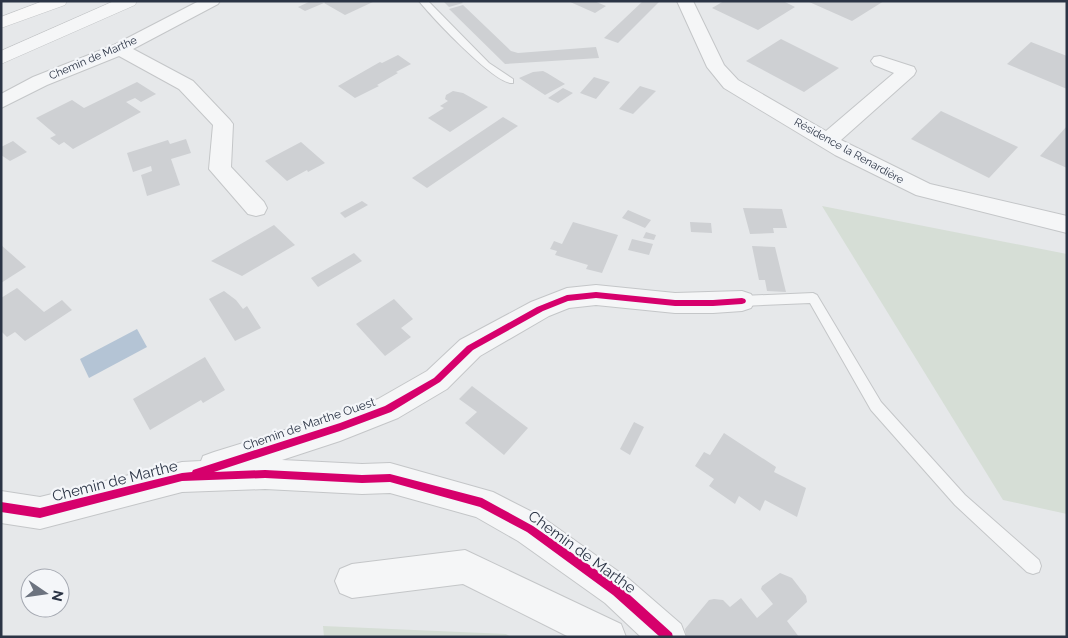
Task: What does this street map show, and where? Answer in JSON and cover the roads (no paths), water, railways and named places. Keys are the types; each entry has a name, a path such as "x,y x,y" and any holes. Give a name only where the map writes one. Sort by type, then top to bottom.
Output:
{"main road":[{"path":"1,23 59,1"}],"street":[{"path":"1,58 129,1"},
{"name":"Chemin de Marthe","path":"1,102 40,81 120,49 212,1"},
{"name":"Résidence la Renardière","path":"685,1 716,67 731,84 827,141 899,180 924,190 1067,225"},
{"path":"120,49 186,85 223,124 220,169 256,208"},
{"path":"827,141 907,71 880,61"},
{"name":"Chemin de Marthe Ouest","path":"182,477 340,427 388,409 437,380 470,348 540,309 567,298 596,296 675,303 742,301"},
{"name":"Chemin de Marthe","path":"1,507 40,513 182,477 265,474 362,479 390,478 482,503 530,529 617,591 668,637"},
{"path":"352,581 465,567 608,637"}],"lane":[{"path":"423,1 486,65 510,81"},
{"path":"742,301 813,298 876,406 960,500 1033,566"}],"water":[{"path":"137,329 147,347 89,378 80,359"}]}
